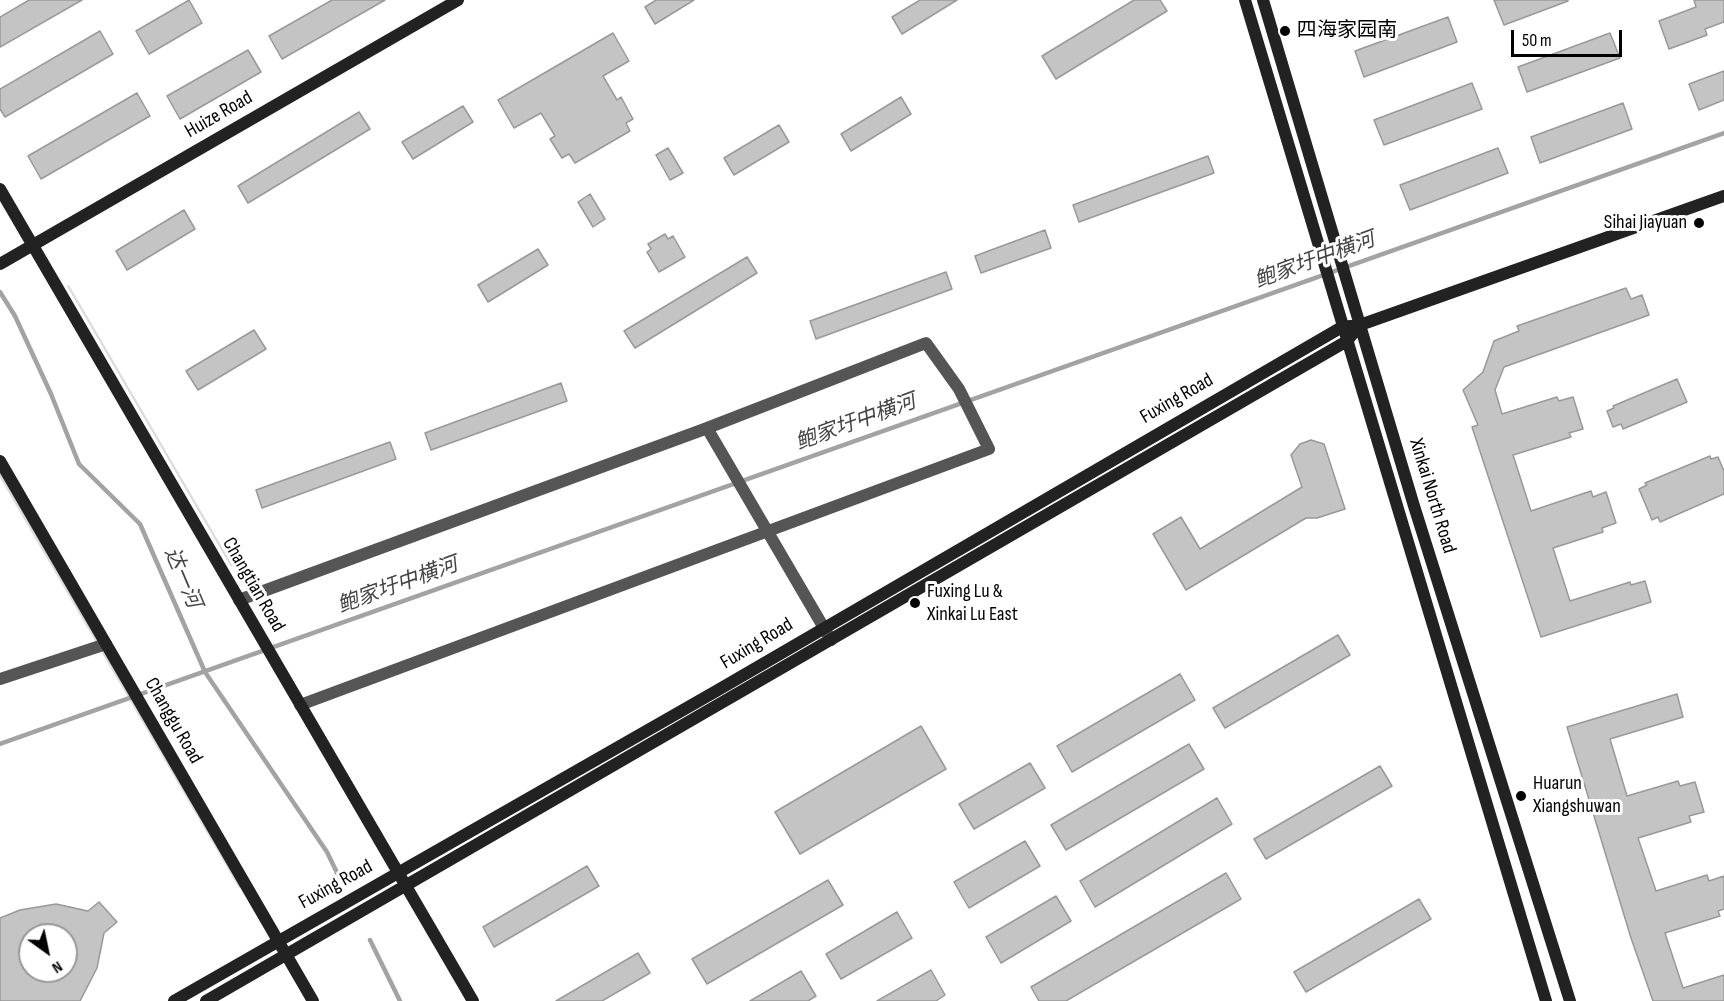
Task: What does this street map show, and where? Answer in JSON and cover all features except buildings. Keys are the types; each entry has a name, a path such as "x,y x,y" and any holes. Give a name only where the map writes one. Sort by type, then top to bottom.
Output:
{"street":[{"name":"Huize Road","path":"0,264 458,0"},
{"name":"Xinkai North Road","path":"1245,0 1546,1001"},
{"name":"Xinkai North Road","path":"1263,0 1414,506 1570,1001"},
{"name":"Changtian Road","path":"0,189 473,1001"},
{"name":"Fuxing Road","path":"174,1001 1342,327 1360,325 1724,196"},
{"name":"Fuxing Road","path":"206,1001 1347,341 1360,325"},
{"path":"239,600 707,428 926,343 959,389 989,449 300,705"},
{"path":"707,428 831,640"},
{"name":"Changgu Road","path":"0,461 313,1001"},
{"path":"0,679 106,644"}],"shaded area":[{"path":"69,285 233,566 231,567 67,286"},
{"path":"0,473 241,887 239,888 0,478"}],"waterway":[{"name":"鲍家圩中横河","path":"0,744 1724,133"},
{"name":"达一河","path":"0,292 15,316 51,394 79,464 140,524 205,672 327,852 339,877"},
{"name":"达一河","path":"370,940 400,1001"}],"place":[{"name":"四海家园南","path":"1285,31"},
{"name":"Sihai Jiayuan","path":"1699,223"},
{"name":"Fuxing Lu & Xinkai Lu East","path":"915,603"},
{"name":"Huarun Xiangshuwan","path":"1521,796"}]}
